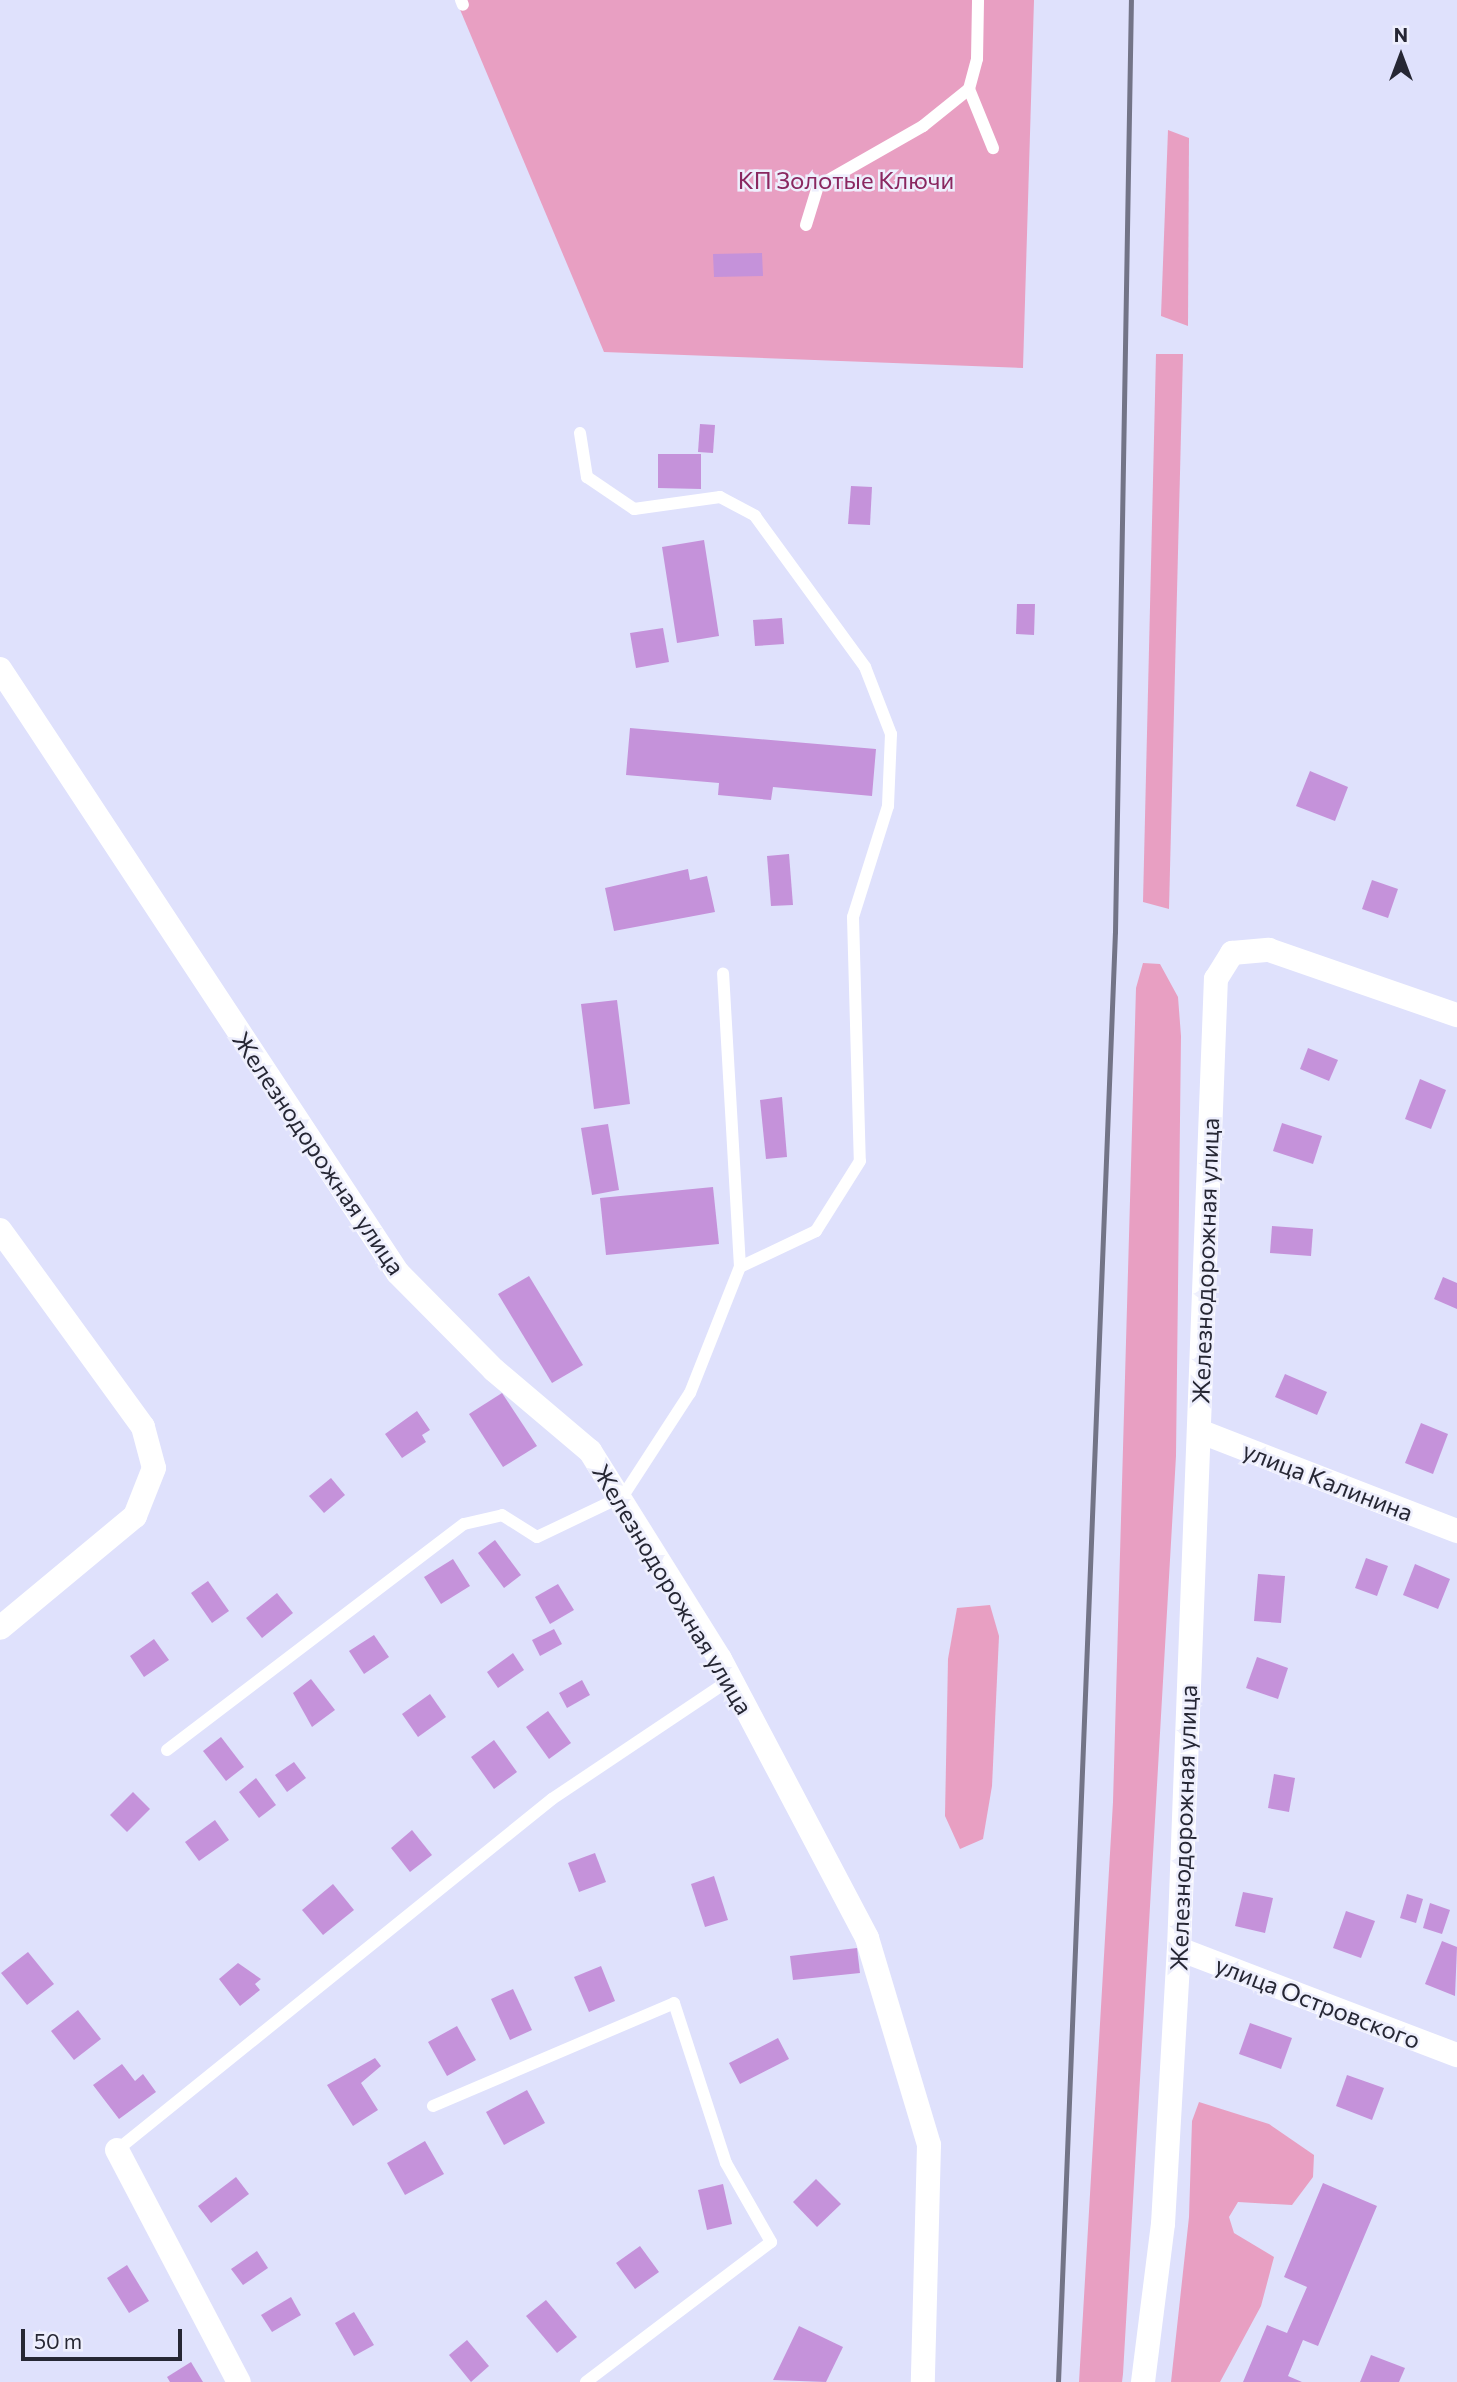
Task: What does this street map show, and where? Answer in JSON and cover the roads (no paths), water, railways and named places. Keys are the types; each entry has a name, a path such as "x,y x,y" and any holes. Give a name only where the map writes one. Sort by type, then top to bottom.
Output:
{"street":[{"name":"Железнодорожная улица","path":"0,669 398,1273 494,1370 590,1451 623,1496 731,1679 867,1938 929,2145 923,2382"},
{"name":"Железнодорожная улица","path":"1143,2382 1163,2224 1179,1949 1216,979 1233,953 1269,950 1457,1015"},
{"path":"0,1230 143,1427 154,1468 135,1516 0,1629"},
{"name":"улица Калинина","path":"1199,1431 1457,1531"},
{"name":"улица Островского","path":"1179,1949 1457,2055"},
{"path":"117,2150 239,2382"}],"lane":[{"path":"806,225 818,186 923,126 969,89 977,59 978,0"},
{"path":"969,89 993,148"},
{"path":"580,433 587,477 634,509 720,498 755,516 865,667 891,734 888,806 853,917 860,1161 816,1231 740,1267"},
{"path":"167,1750 464,1524 502,1515 537,1537 623,1496 690,1393 740,1267 723,973"},
{"path":"117,2150 552,1800 731,1679"},
{"path":"433,2106 674,2003 726,2162 771,2242 586,2382"}],"railway":[{"path":"1058,2382 1115,932 1131,0"}],"park label":[{"name":"КП Золотые Ключи","path":"846,180"}]}
